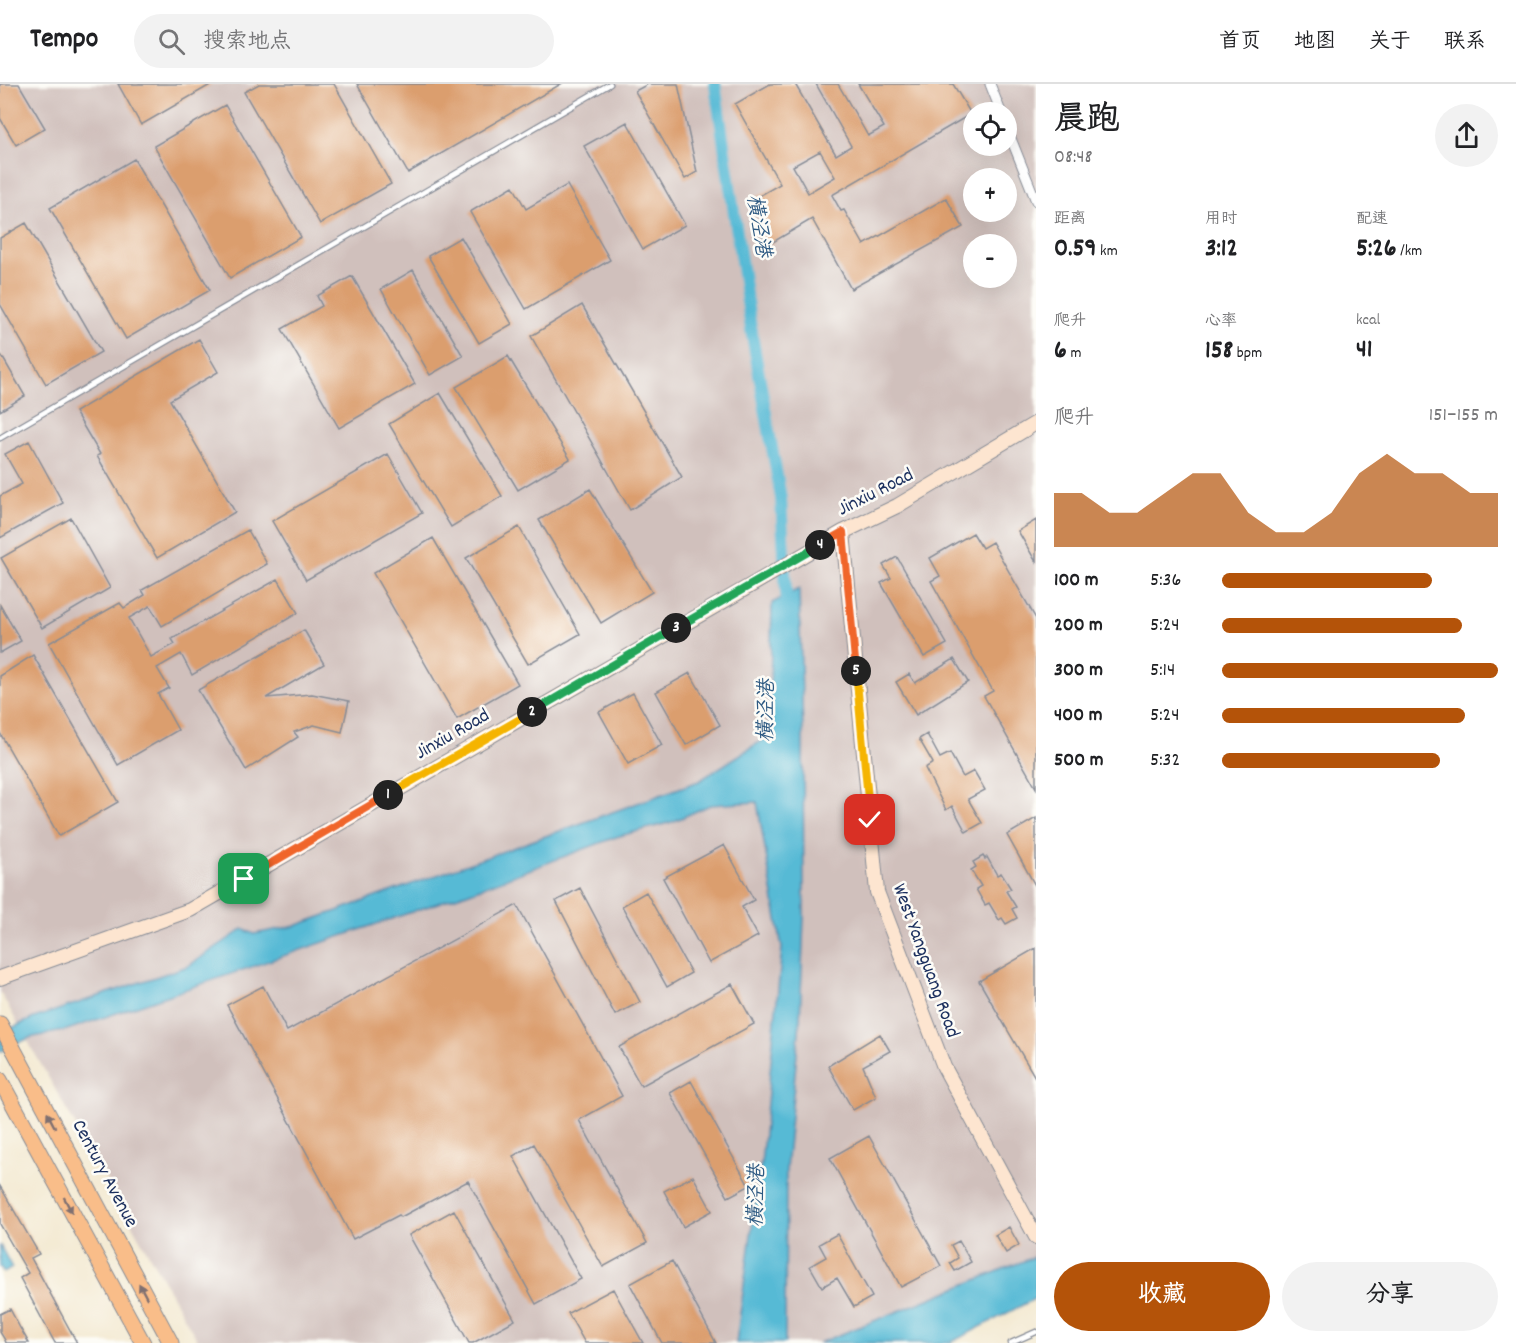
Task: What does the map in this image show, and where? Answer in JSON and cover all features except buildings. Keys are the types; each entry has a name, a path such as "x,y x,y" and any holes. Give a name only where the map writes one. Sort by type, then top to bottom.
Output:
{"main road":[{"name":"Century Avenue","path":"0,1024 171,1343"},
{"path":"0,1080 143,1343"}],"street":[{"path":"990,84 997,102"},
{"path":"1017,154 1036,201"},
{"name":"Jinxiu Road","path":"0,978 190,910 807,552 897,506 1036,423"},
{"name":"West Yangguang Road","path":"843,532 877,892 944,1067 1036,1237"}],"lane":[{"path":"0,438 610,84"},
{"path":"1011,1343 1036,1332"}],"shaded area":[{"path":"0,84 1036,84 1036,1256 819,1343 199,1343 0,992"}],"water":[{"path":"799,589 804,916 800,1021 786,1169 785,1343 736,1343 762,1155 782,948 757,802 710,805 672,822 616,837 467,893 67,1030 29,1038 0,1052 0,1033 34,1018 188,966 243,929 254,934 295,926 699,781 769,736 772,603"},
{"path":"0,1245 12,1268 4,1273 0,1266"},
{"path":"1036,1256 1036,1298 950,1343 819,1343"}],"waterway":[{"name":"横泾港","path":"715,84 752,335 781,498 787,611"}],"route":[{"path":"244,879 843,532 870,820"}]}
